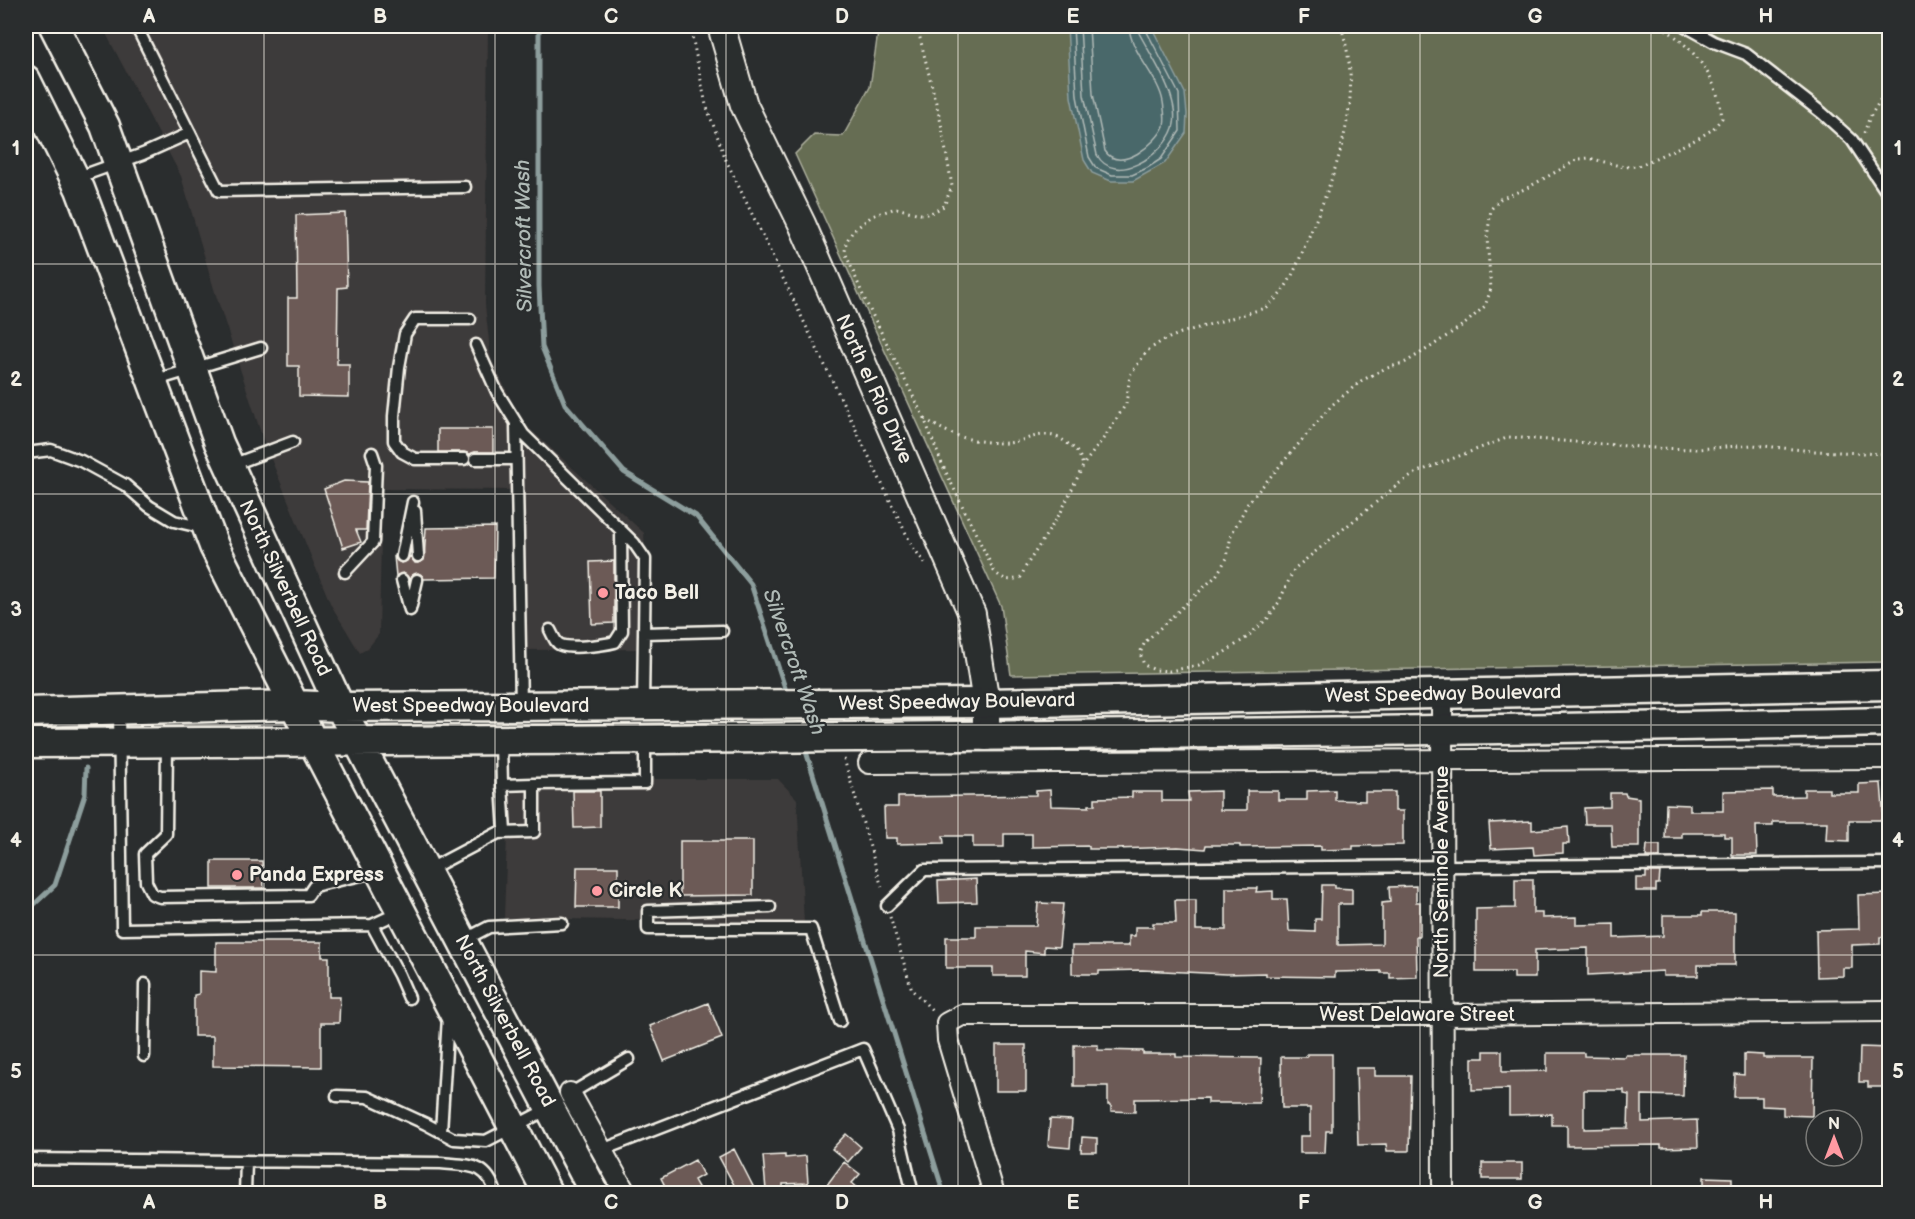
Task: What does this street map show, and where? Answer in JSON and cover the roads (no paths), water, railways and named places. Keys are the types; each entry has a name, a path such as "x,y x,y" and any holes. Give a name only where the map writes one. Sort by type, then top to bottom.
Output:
{"main road":[{"name":"North Silverbell Road","path":"54,26 105,126 219,443 340,707 462,940 560,1101 595,1194"},
{"name":"North Silverbell Road","path":"26,80 75,178 219,556 548,1194"},
{"name":"West Speedway Boulevard","path":"26,712 294,705 340,707 986,703 1890,685"},
{"path":"644,705 645,740"},
{"name":"West Speedway Boulevard","path":"26,743 833,739 987,750 1442,731 1890,722"}],"street":[{"name":"North el Rio Drive","path":"720,26 744,105 802,224 972,614 986,703 987,750"},
{"name":"North Seminole Avenue","path":"1442,694 1443,1194"},
{"name":"West Speedway Boulevard","path":"869,763 987,750 1442,762 1890,758"},
{"name":"West Delaware Street","path":"994,1194 948,1040 947,1023 962,1015 1442,1015 1890,1011"},
{"name":"North Silverbell Road","path":"560,1101 602,1150 626,1194"}],"lane":[{"path":"136,26 219,191 465,187"},
{"path":"1685,26 1714,42 1746,54 1822,113 1852,140 1890,197"},
{"path":"75,178 143,154 190,134"},
{"path":"470,319 415,319 405,334 399,367 394,441 402,452 415,459 516,459"},
{"path":"476,345 497,392 523,434 634,543 645,559 644,705"},
{"path":"152,381 261,348"},
{"path":"516,422 521,706"},
{"path":"229,466 293,442"},
{"path":"26,453 51,450 81,461 124,485 149,506 174,521 207,529"},
{"path":"345,572 373,542 376,465 372,453"},
{"path":"410,556 413,502 410,556"},
{"path":"550,630 555,641 561,645 601,646 615,642 622,632 621,530"},
{"path":"410,580 410,610"},
{"path":"644,633 722,631"},
{"path":"119,709 122,929 372,924 401,912"},
{"path":"502,785 645,783 645,740"},
{"path":"501,741 505,832"},
{"path":"167,742 166,834 145,854 146,882 152,894 160,897 308,895 314,886 380,871"},
{"path":"426,872 498,833 534,832 534,784"},
{"path":"887,906 924,870 1890,863"},
{"path":"770,907 648,911 648,929 811,929 840,1021"},
{"path":"462,940 489,927 562,923"},
{"path":"372,924 409,999"},
{"path":"144,1056 145,984"},
{"path":"441,1132 448,1004"},
{"path":"602,1150 863,1049 898,1130 913,1194"},
{"path":"337,1096 367,1097 454,1139 486,1141 560,1101 629,1059"},
{"path":"26,1159 441,1163 476,1167 486,1172 493,1181 496,1194"},
{"path":"245,1194 246,1161"}],"water":[{"path":"1067,26 1151,26 1185,93 1186,133 1165,163 1133,181 1111,181 1092,173 1084,160 1071,97"}],"waterway":[{"name":"Silvercroft Wash","path":"539,26 539,286 542,347 565,404 624,472 696,516 751,584 788,697"},
{"name":"Silvercroft Wash","path":"804,745 944,1194"},
{"path":"26,912 55,885 85,794 86,768"}],"place":[{"name":"Taco Bell","path":"603,593"},
{"name":"Panda Express","path":"237,875"},
{"name":"Circle K","path":"597,891"}]}
